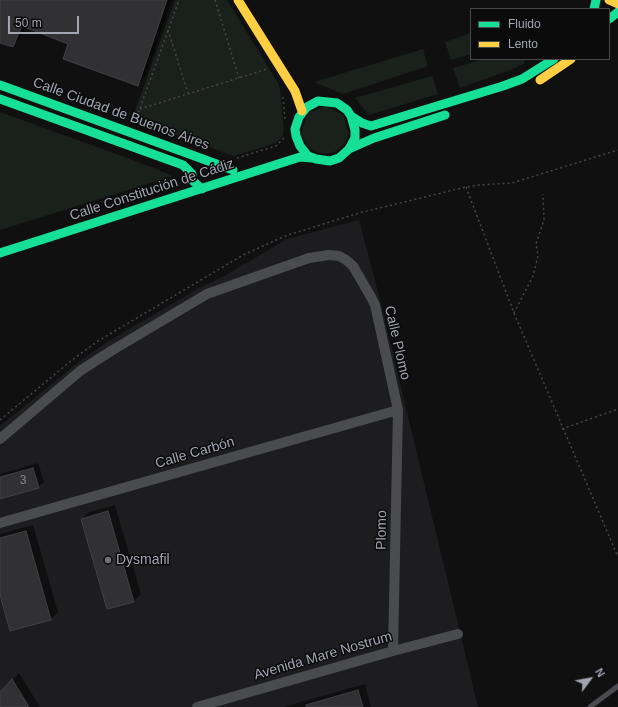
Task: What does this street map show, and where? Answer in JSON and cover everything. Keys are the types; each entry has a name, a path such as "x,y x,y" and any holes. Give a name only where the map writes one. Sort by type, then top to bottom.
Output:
{"street":[{"path":"238,0 295,91 302,111"},
{"path":"609,0 618,4"},
{"path":"610,18 618,12"},
{"path":"351,116 362,123 371,126 390,122 522,79 552,60"},
{"path":"531,85 570,60"},
{"name":"Calle Ciudad de Buenos Aires","path":"0,86 233,170"},
{"path":"312,96 325,101 337,103 347,110 351,116 355,130 355,138 350,149"},
{"name":"Calle Ciudad de Buenos Aires","path":"0,99 183,165 192,174 190,182 202,189"},
{"path":"325,101 312,104 302,111 296,123 291,148 305,153 312,158 321,160 339,158 350,149 374,138 457,112"},
{"name":"Calle Constitución de Cádiz","path":"190,182 233,170 291,148"},
{"name":"Calle Constitución de Cádiz","path":"0,253 202,189 300,156 312,158"},
{"name":"Calle Constitución de Cádiz","path":"0,244 107,209"},
{"name":"Calle Plomo","path":"0,438 80,371 208,294 309,258 330,255 339,256 353,266 371,297 378,314 398,410"},
{"name":"Calle Carbón","path":"0,524 398,410"},
{"name":"Plomo","path":"393,651 398,410"},
{"name":"Avenida Mare Nostrum","path":"197,707 458,634"}],"lane":[{"path":"590,707 618,686"}],"path":[{"path":"135,122 179,0"},
{"path":"214,0 239,78"},
{"path":"168,30 188,94"},
{"path":"140,110 271,68"},
{"path":"283,97 286,125"},
{"path":"233,159 276,146 285,135"},
{"path":"466,187 514,313 618,557"},
{"path":"514,313 533,276 538,256 536,244 544,220 543,194"},
{"path":"562,428 618,409"}],"shaded area":[{"path":"175,0 227,0 278,83 280,89 284,131 283,136 276,143 234,156 132,119"},
{"path":"470,33 470,54 451,60 445,42"},
{"path":"423,49 428,66 343,94 314,82"},
{"path":"481,60 524,60 525,63 513,69 460,88 453,68"},
{"path":"432,76 438,94 369,115 355,98"},
{"path":"326,106 343,115 349,134 345,143 337,151 327,154 319,153 308,147 301,133 308,113"},
{"path":"0,112 144,164 173,176 0,230"},
{"path":"359,220 379,296 478,707 0,707 0,426 80,361 107,342 199,288 226,275 287,239"}],"building":[{"path":"0,0 167,0 138,86 63,59 68,44 22,26 13,47 0,43"},
{"path":"33,468 39,488 0,499 0,477"},
{"name":"Dysmafil","path":"108,511 134,602 107,609 81,519"},
{"path":"26,531 51,620 10,631 0,595 0,538"},
{"path":"12,679 29,707 0,707 0,692"},
{"path":"358,690 363,707 306,707 306,705"}],"traffic: fast":[{"path":"594,8 596,0"},
{"path":"610,18 618,12"},
{"path":"351,116 362,123 371,126 503,86 522,79 552,60"},
{"path":"0,85 233,170"},
{"path":"0,99 183,165 192,174 193,181 202,189"},
{"path":"318,101 337,103 347,110 351,116 355,130 355,138 349,149 339,158 330,161 316,159 308,156 300,146 295,129 299,117 307,107 318,101"},
{"path":"349,149 374,138 445,115"},
{"path":"0,253 300,157 312,158"}],"traffic: slow":[{"path":"238,0 295,91 302,111"},
{"path":"609,0 618,4"},
{"path":"540,80 570,60"}],"place":[{"name":"Dysmafil","path":"108,560"}]}
